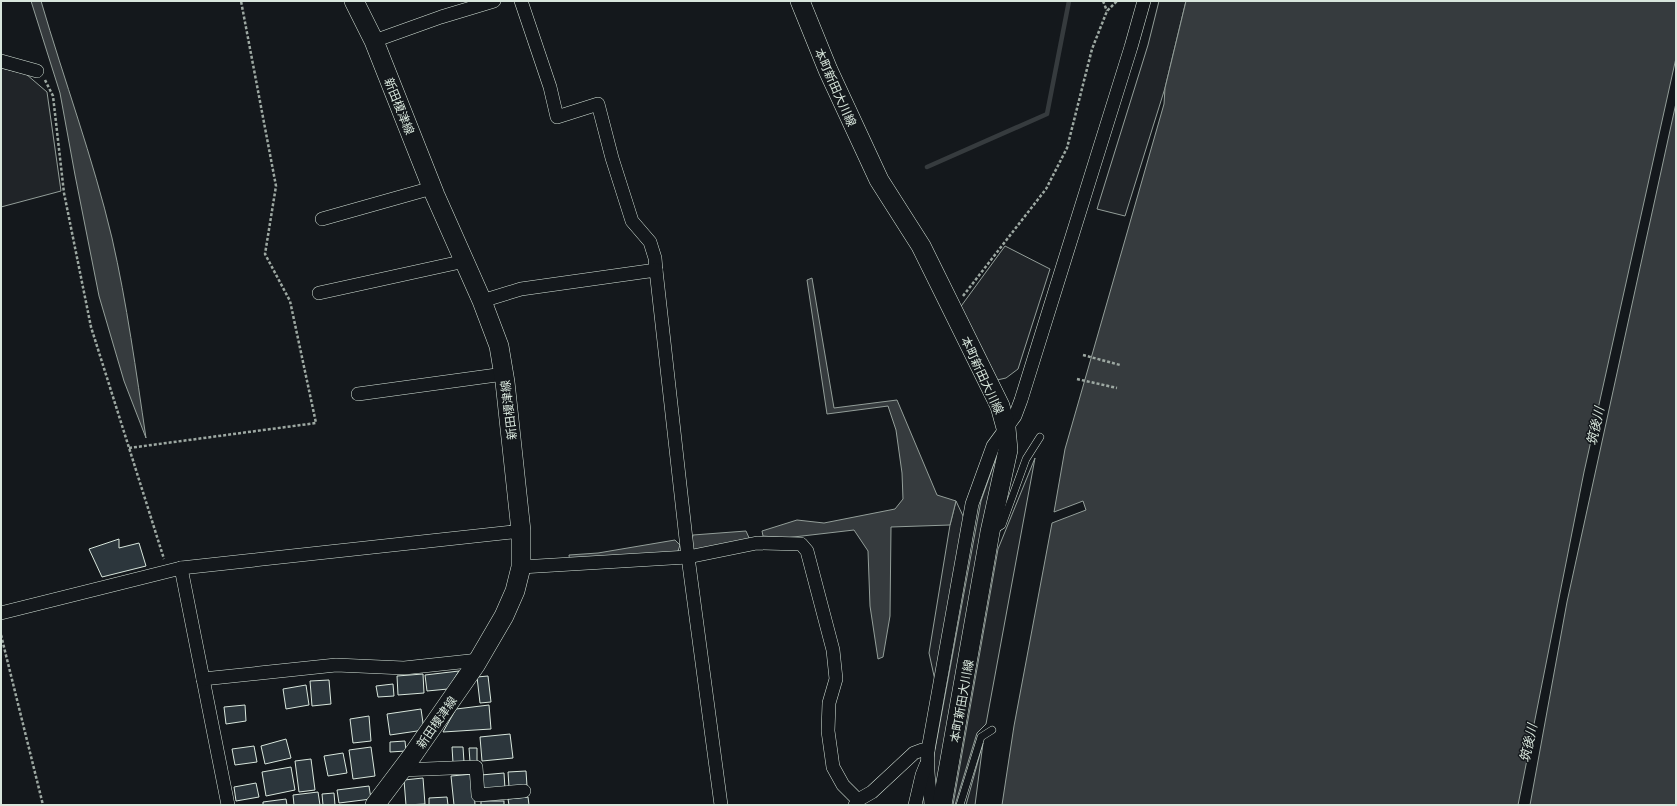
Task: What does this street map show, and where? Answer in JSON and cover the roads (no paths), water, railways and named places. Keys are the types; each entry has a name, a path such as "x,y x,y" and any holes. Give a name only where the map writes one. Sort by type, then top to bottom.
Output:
{"main road":[{"name":"新田榎津線","path":"354,1 374,41 432,188 466,261 499,346 504,374 521,532 521,567 512,597 478,660 375,805"},
{"name":"本町新田大川線","path":"800,1 828,70 879,180 921,246 1000,406 1006,428 1008,450 990,532 942,805"}],"street":[{"path":"374,41 442,17 494,1"},
{"path":"521,1 550,87 557,117 598,104 612,158 632,221 650,242 655,258 688,557 721,805"},
{"path":"915,805 922,775 926,765 972,504 993,446 1015,416 1021,400 1144,1"},
{"path":"1,61 37,71"},
{"path":"322,219 432,188"},
{"path":"319,293 466,261"},
{"path":"482,301 521,289 656,270"},
{"path":"358,394 504,374"},
{"path":"1,613 181,568 521,532"},
{"path":"521,567 688,557 757,543 801,544 807,551 833,650 836,679 828,703 828,731 833,767 843,785 857,803 872,792 914,754 922,750 928,750"},
{"path":"181,568 228,805"},
{"path":"203,679 336,665 404,668 478,660"},
{"path":"926,765 929,774 931,805"},
{"path":"401,770 476,767 478,795 524,791"}],"lane":[{"path":"990,532 1002,525 1026,460 1040,437"},
{"path":"960,805 981,737 992,730"}],"water":[{"path":"31,1 41,1 87,149 112,238 131,338 146,438 124,381 99,296 60,93"},
{"name":"筑後川","path":"1186,1 1676,1 1676,805 1002,805 1014,726 1052,523 1086,510 1083,501 1054,512 1065,449 1164,104 1165,88"},
{"path":"812,278 834,408 897,400 937,495 956,501 950,525 891,527 890,616 883,657 878,659 870,606 868,551 854,530 785,538 763,536 762,531 797,520 824,523 895,509 903,499 902,473 896,430 888,406 827,414 807,280"},
{"path":"746,531 750,540 693,551 691,544 693,535"},
{"path":"675,540 680,545 677,554 570,565 569,555 598,553"}],"waterway":[{"path":"927,167 1047,114 1069,1"}]}
